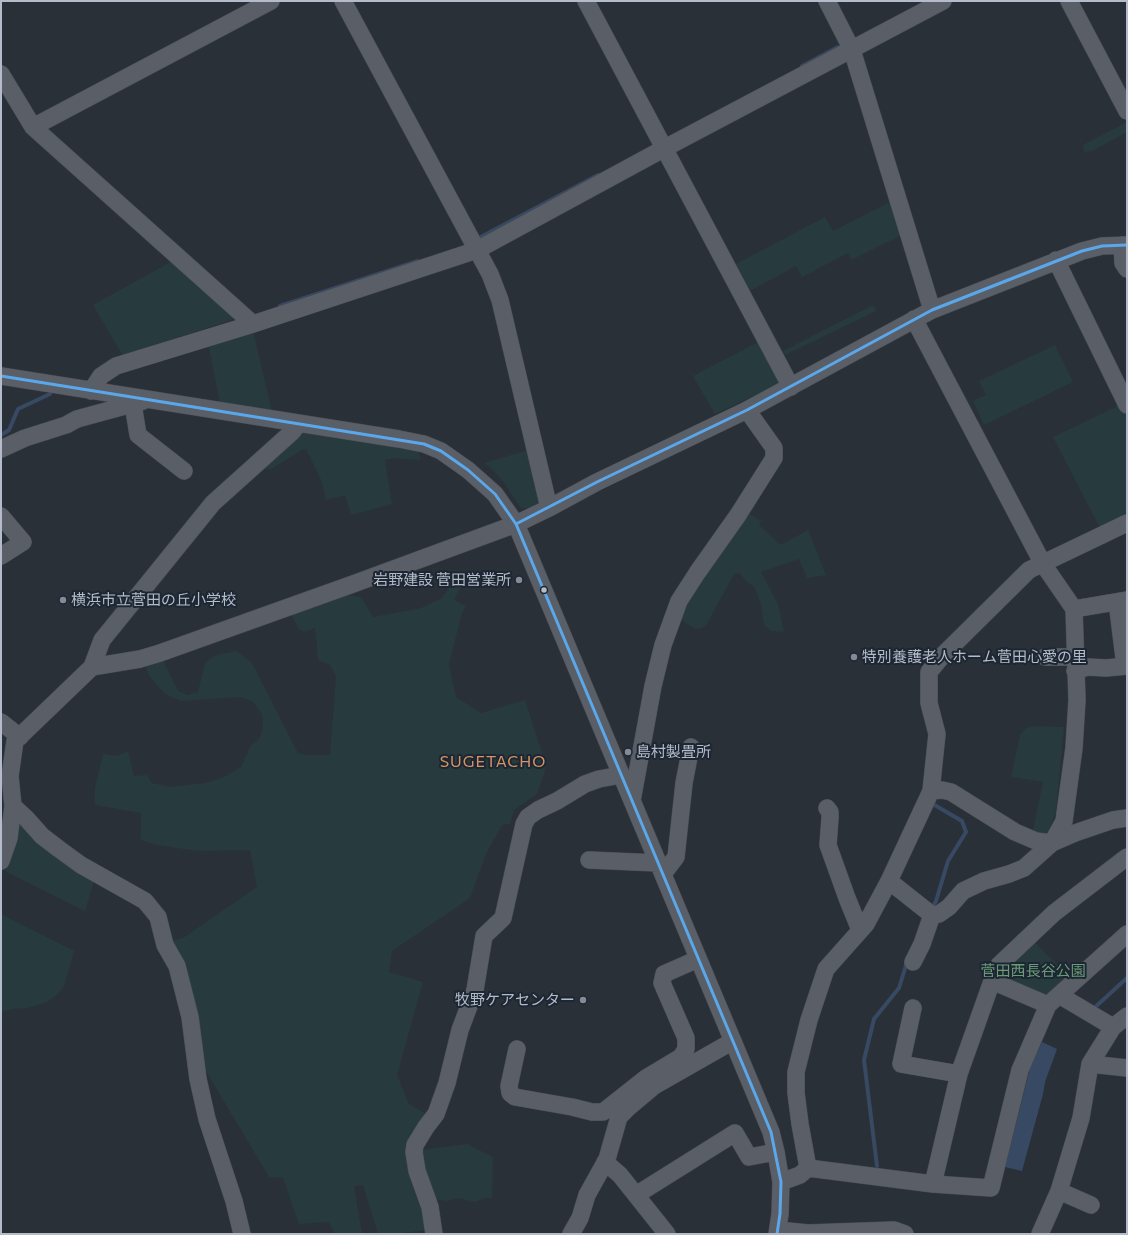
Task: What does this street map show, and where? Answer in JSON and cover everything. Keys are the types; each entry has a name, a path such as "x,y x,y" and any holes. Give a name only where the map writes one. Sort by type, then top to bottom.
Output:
{"street":[{"path":"33,127 271,1"},
{"path":"343,1 490,274 500,300 549,508"},
{"path":"586,1 791,388"},
{"path":"826,1 852,50 932,310"},
{"path":"91,391 101,376 116,366 253,324 477,250 665,148 943,1"},
{"path":"1069,1 1127,111"},
{"path":"1,74 33,127 253,324"},
{"path":"92,667 140,659 160,653 354,584 516,524 597,482 791,388 932,310 1056,260 1102,246 1125,245 1123,263 1127,269"},
{"path":"1056,260 1127,405"},
{"path":"914,320 1043,564 1074,609 1077,700 1074,748 1064,822 1052,844"},
{"path":"1,376 424,444 441,452 468,470 484,484 500,500 516,524 771,1132 781,1182 777,1232 861,1233 894,1230 905,1234"},
{"path":"1,449 25,438 66,425 77,419 151,399"},
{"path":"132,404 138,435 184,471"},
{"path":"632,801 653,686 663,645 679,601 738,515 774,458 774,448 747,410"},
{"path":"1,753 92,667 102,640 213,503 292,432 299,423"},
{"path":"1,516 23,542 1,556"},
{"path":"808,1168 796,1093 796,1072 826,969 866,924 889,881 931,791 937,734 928,703 929,672 943,655 1029,570 1127,522"},
{"path":"1045,657 1088,668 1106,668 1126,662 1122,601 1074,609"},
{"path":"1,722 17,739"},
{"path":"1,861 9,838 13,806 10,776 17,739"},
{"path":"589,860 661,869 676,857 684,783 691,747"},
{"path":"434,1234 430,1207 417,1170 414,1152 415,1145 436,1114 447,1083 460,1030 475,990 484,936 504,918 522,830 528,818 538,810 557,801 585,784 599,779 621,775"},
{"path":"931,791 942,790 951,792 1015,832 1036,841 1052,844"},
{"path":"13,806 42,836 81,865 145,902 158,917 165,946 177,966 190,1017 198,1079 206,1112 234,1202 242,1234"},
{"path":"827,808 830,812 828,845 860,930"},
{"path":"889,881 932,915 939,914 949,907 964,891 984,881 1024,868 1052,844 1075,833 1113,820 1127,818"},
{"path":"933,1184 959,1074 999,965 1054,913 1127,857"},
{"path":"913,962 922,944 932,915"},
{"path":"781,1182 800,1175 808,1168 933,1184 991,1188 1020,1070 1053,1000 1127,934"},
{"path":"518,1049 509,1086 510,1093 515,1097 592,1112 603,1112 646,1078 681,1057 686,1049 686,1038 662,984 664,974 698,959"},
{"path":"992,981 1053,1000 1113,1027"},
{"path":"1040,1234 1059,1192 1081,1118 1090,1064 1113,1027 1127,1016"},
{"path":"915,1019 901,1064 959,1074"},
{"path":"571,1234 580,1218 587,1195 605,1162 619,1117 654,1086 733,1041"},
{"path":"1090,1064 1127,1068"},
{"path":"636,1195 735,1134 749,1157 776,1152"},
{"path":"605,1162 620,1176 668,1234"},
{"path":"1059,1192 1091,1205"}],"green space":[{"path":"1127,122 1127,132 1092,151 1084,152 1083,145"},
{"path":"896,199 908,232 851,260 848,253 802,277 796,266 750,291 736,264 825,217 833,231"},
{"path":"176,259 240,317 123,356 93,305"},
{"path":"873,305 876,311 785,355 783,351"},
{"path":"253,331 272,411 220,403 209,347"},
{"path":"762,340 781,383 715,414 693,376"},
{"path":"1055,345 1073,382 984,425 973,401 986,395 979,381"},
{"path":"1122,404 1127,414 1127,516 1100,528 1053,437"},
{"path":"302,431 418,450 421,460 394,458 385,460 392,504 351,515 345,495 326,500 322,482 306,449 271,469 259,469"},
{"path":"535,448 546,499 527,509 521,508 505,484 490,467 484,463"},
{"path":"747,512 761,521 759,525 781,545 808,530 826,575 807,578 799,559 761,572 778,604 784,632 771,631 764,625 761,604 755,588 746,581 740,573 734,574 707,624 702,628 694,628 679,618 686,598"},
{"path":"469,571 454,600 466,606 462,613 449,664 456,697 481,713 525,700 543,756 545,771 537,794 514,810 510,824 502,825 486,854 470,898 392,951 389,972 423,982 397,1075 409,1104 426,1114 421,1150 467,1144 493,1157 492,1198 485,1198 475,1202 459,1198 447,1201 432,1199 426,1230 394,1234 378,1234 363,1185 354,1186 362,1234 335,1234 329,1222 299,1224 283,1178 269,1177 203,1066 168,941 183,938 257,887 250,850 199,851 157,845 140,840 141,813 95,805 95,788 103,754 117,756 128,751 134,776 147,775 152,783 170,787 205,783 224,777 241,767 251,745 259,739 263,728 262,714 253,702 241,697 181,701 165,694 150,677 145,666 162,658 178,691 187,695 198,692 205,663 215,655 237,651 252,663 298,753 306,755 330,755 336,676 330,665 318,660 315,628 305,632 299,629 291,614 345,595 361,597 373,617 421,608 442,598 459,574"},
{"path":"1035,726 1064,727 1056,811 1047,838 1032,835 1043,782 1011,777 1020,735 1026,728"},
{"path":"17,816 95,878 85,911 5,871 11,858"},
{"path":"1,914 74,951 64,986 57,995 45,1003 1,1012"},
{"name":"菅田西長谷公園","path":"1033,941 1068,976 1043,999 998,979 1004,967"}],"water":[{"path":"1042,1042 1057,1049 1045,1082 1022,1171 1005,1167 1030,1068"}],"waterway":[{"path":"802,66 838,47"},
{"path":"475,240 598,175"},
{"path":"280,306 418,261"},
{"path":"1,435 9,430 18,409 50,394"},
{"path":"931,803 962,821 966,832 948,861 936,901 931,910"},
{"path":"877,1166 864,1060 874,1019 899,988 907,962"},
{"path":"1092,1010 1127,978"}],"transit line":[{"path":"516,524 597,482 747,410 932,310 1082,251 1102,246 1127,245"},
{"path":"1,376 424,444 441,451 468,470 495,494 516,524 771,1132 781,1182 780,1214 777,1234"}],"place":[{"name":"岩野建設 菅田営業所","path":"519,580"},
{"name":"横浜市立菅田の丘小学校","path":"63,600"},
{"name":"特別養護老人ホーム菅田心愛の里","path":"854,657"},
{"name":"島村製畳所","path":"628,752"},
{"name":"牧野ケアセンター","path":"583,1000"}],"district":[{"name":"SUGETACHO","path":"493,762"}]}
